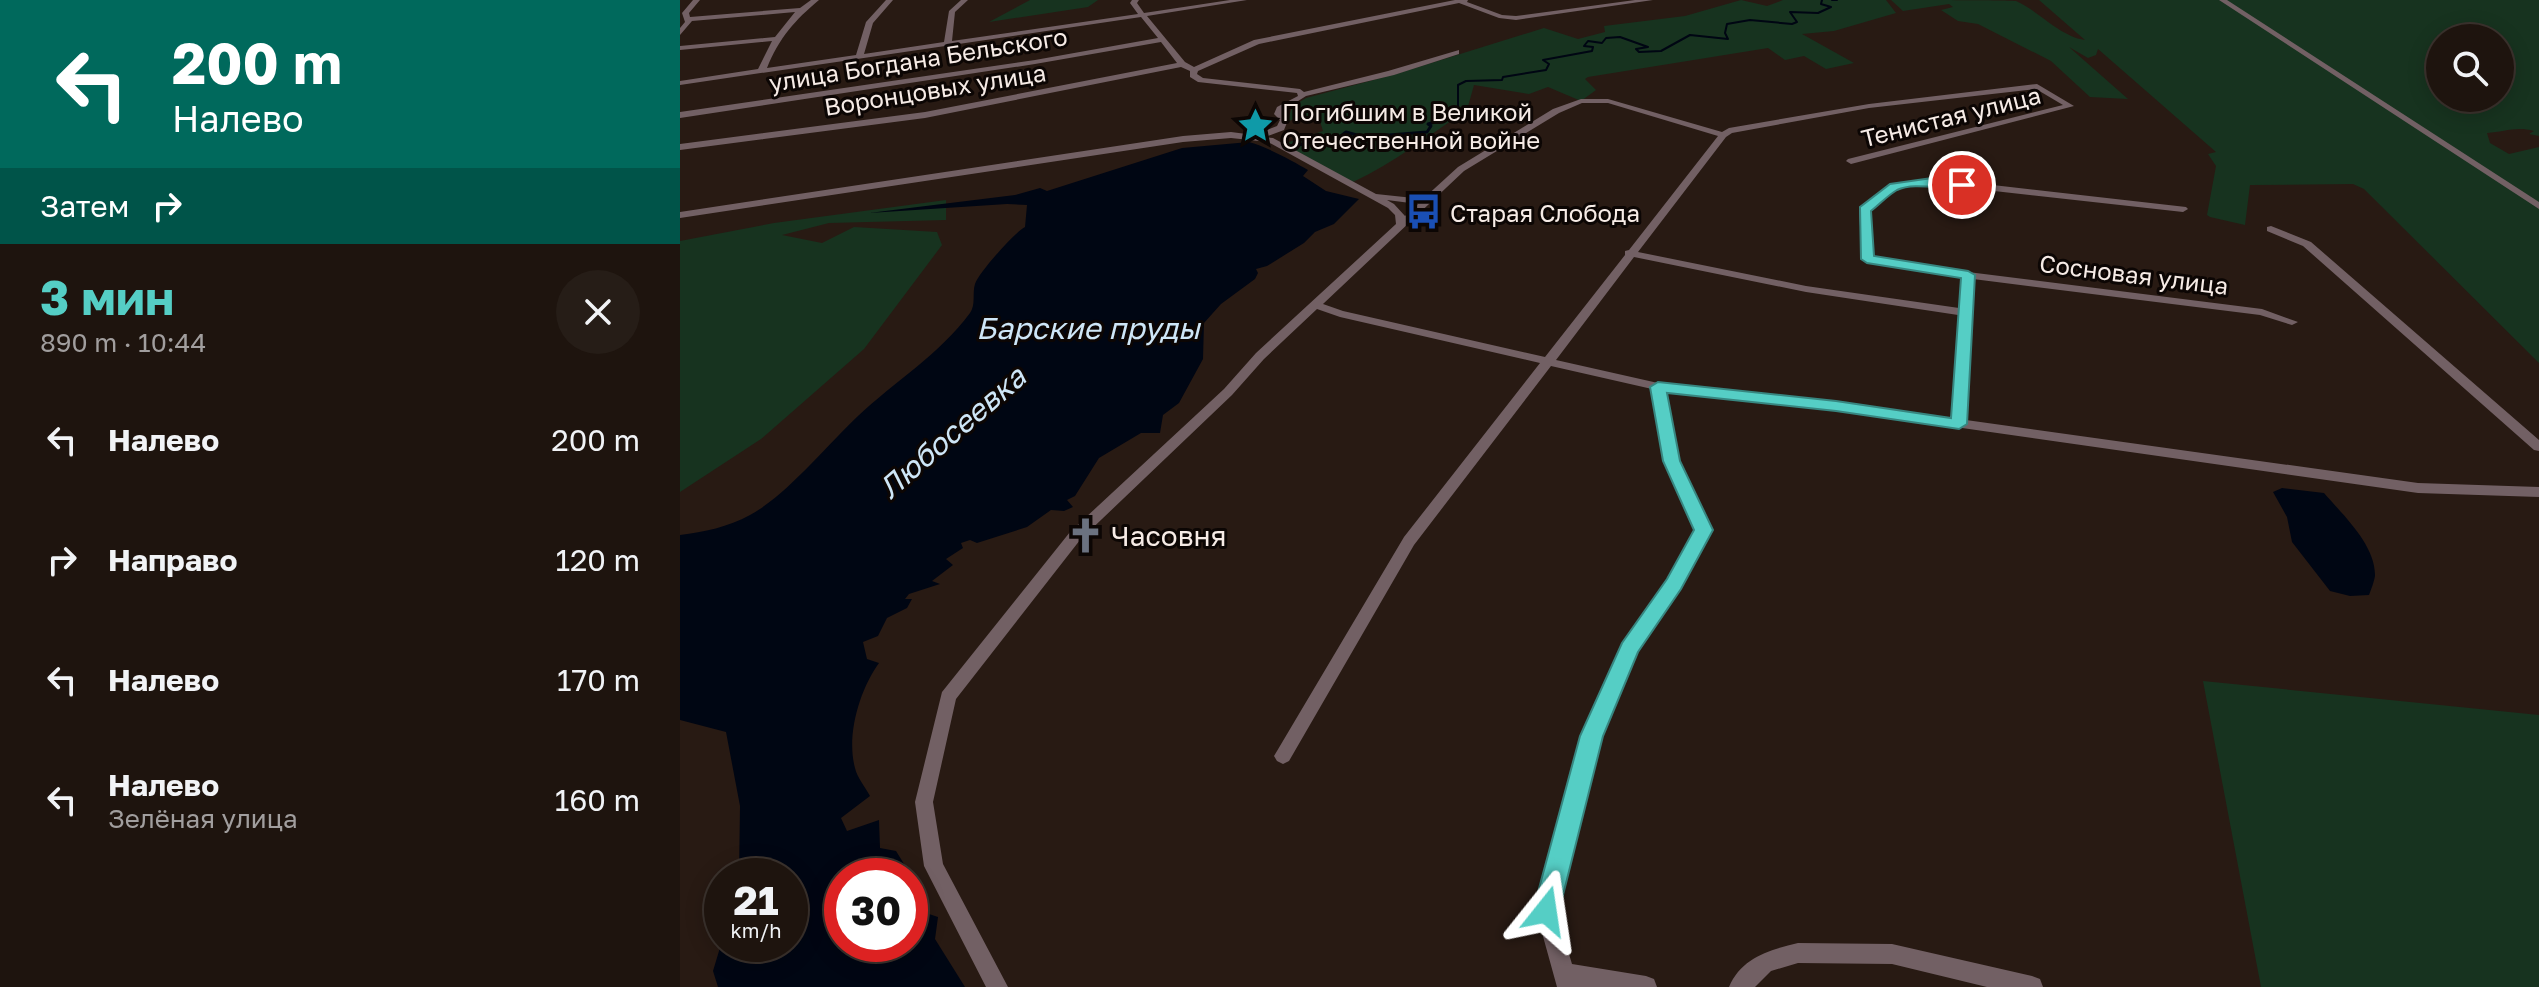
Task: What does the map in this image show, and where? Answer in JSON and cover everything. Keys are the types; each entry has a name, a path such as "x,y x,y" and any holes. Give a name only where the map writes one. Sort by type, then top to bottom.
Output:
{"street":[{"path":"690,19 685,13 697,0"},
{"path":"762,70 775,39 800,10 816,0"},
{"path":"859,58 870,22 890,0"},
{"path":"948,43 952,11 965,0"},
{"path":"1136,0 1133,3 1161,40 1182,64 1194,70"},
{"path":"680,83 1244,0"},
{"path":"1194,70 1257,42 1462,1 1501,17 1516,18 1650,0"},
{"path":"2222,0 2539,206"},
{"path":"680,33 690,19 800,10"},
{"path":"680,48 775,39"},
{"name":"улица Богдана Бельского","path":"680,115 1161,40"},
{"path":"680,215 1183,139 1258,136 1281,128 1284,120 1278,114 1280,109 1302,95 1391,73 1456,52"},
{"name":"Воронцовых улица","path":"680,147 925,115 1182,64"},
{"path":"1194,70 1193,75 1201,80 1294,88 1302,95"},
{"name":"Тенистая улица","path":"1723,135 1729,131 1869,106 2037,86 2070,106 1851,161"},
{"path":"997,987 934,866 924,802 948,697 1075,536 1219,401 1260,356 1401,219 1414,213 1461,169 1556,111 1581,101 1608,101 1723,135 1409,541 1283,756"},
{"path":"1258,136 1374,196 1401,219"},
{"name":"Сосновая улица","path":"2183,209 1932,181 1895,186 1864,210 1867,259 1968,275 2262,312 2292,322"},
{"path":"1374,196 1425,202"},
{"path":"2271,229 2307,244 2539,447"},
{"path":"1629,253 1806,289 1964,312"},
{"path":"1959,424 1968,275"},
{"path":"1315,305 1340,314 1658,387 1836,406 2418,488 2539,492"},
{"path":"1646,987 1566,980 1546,911 1592,736 1629,649 1674,584 1703,530 1671,461 1658,387"},
{"path":"1747,985 1765,962 1798,953 1892,954 2032,987"}],"green space":[{"path":"1030,0 1098,0 1088,7 989,22"},
{"path":"1741,0 1767,6 1783,0 1886,0 1896,13 1834,31 1802,34 1854,63 1826,69 1804,56 1785,60 1768,48 1588,77 1585,79 1596,90 1581,101 1548,87 1529,94 1474,85 1467,110 1353,182 1283,144 1323,131 1320,121 1303,115 1287,122 1292,107 1306,98 1544,28 1578,39 1605,32 1604,26 1685,16"},
{"path":"1891,0 2016,1 2066,34 2085,40 2039,0 2539,0 2539,136 2529,134 2534,131 2521,129 2487,133 2490,143 2509,154 2539,147 2539,363 2364,189 2353,184 2250,185 2245,225 2210,217 2207,215 2216,166 2208,154 2216,152 2098,49 2096,55 2088,58 2069,47 2128,99 2090,97 2051,61 1978,24 1958,21 1941,10 1953,7 1949,4 1903,11"},
{"path":"946,200 946,220 829,223 782,235 822,243 854,227 937,232 942,245 864,349 761,439 680,492 680,241 774,223"},
{"path":"2203,681 2539,715 2539,987 2261,987"}],"water":[{"name":"Барские пруды","path":"1249,142 1308,170 1303,176 1326,191 1359,199 1334,224 1315,232 1304,243 1267,266 1256,269 1255,279 1221,304 1204,323 1203,359 1179,403 1163,415 1160,433 1141,433 1099,458 1075,496 1067,500 1073,507 1064,511 1051,510 1027,527 977,543 970,540 961,543 963,548 946,559 953,565 932,581 940,584 909,594 905,599 912,599 907,608 887,618 878,636 863,642 867,659 879,663 856,713 852,741 857,775 870,796 841,818 847,831 879,820 880,848 896,851 900,858 824,858 824,962 928,962 928,914 938,917 935,939 965,987 718,987 713,971 716,962 808,962 808,858 739,858 740,806 726,732 680,720 680,535 725,526 764,506 792,483 872,403 945,342 972,310 975,284 983,271 1025,227 1027,205 869,213 1015,195 1040,188 1047,191 1182,148"},
{"path":"2282,488 2324,493 2348,520 2364,542 2374,564 2375,576 2369,595 2350,596 2330,591 2292,542 2287,517 2273,492"}],"waterway":[{"name":"Любосеевка","path":"1442,120 1458,115 1458,85 1466,81 1502,80 1503,77 1546,70 1549,64 1543,60 1592,51 1593,47 1584,46 1588,41 1602,43 1606,38 1620,37 1648,47 1636,49 1639,52 1661,51 1690,35 1728,39 1725,33 1727,24 1750,20 1792,24 1797,22 1790,12 1818,13 1831,7 1821,4 1822,0"},
{"name":"Любосеевка","path":"1832,0 1837,0"},
{"name":"Любосеевка","path":"1442,120 1449,118"},
{"name":"Любосеевка","path":"1294,146 1341,136 1346,132 1364,137 1427,132 1431,126 1428,124 1442,120"}],"place":[{"name":"Погибшим в Великой Отечественной войне","path":"1256,125"},
{"name":"Старая Слобода","path":"1424,212"},
{"name":"Часовня","path":"1085,535"}],"route":[{"path":"1546,911 1592,736 1629,649 1674,584 1703,530 1671,461 1658,387 1836,406 1959,424 1968,275 1867,259 1864,210 1895,186 1932,181 1962,185"}]}
